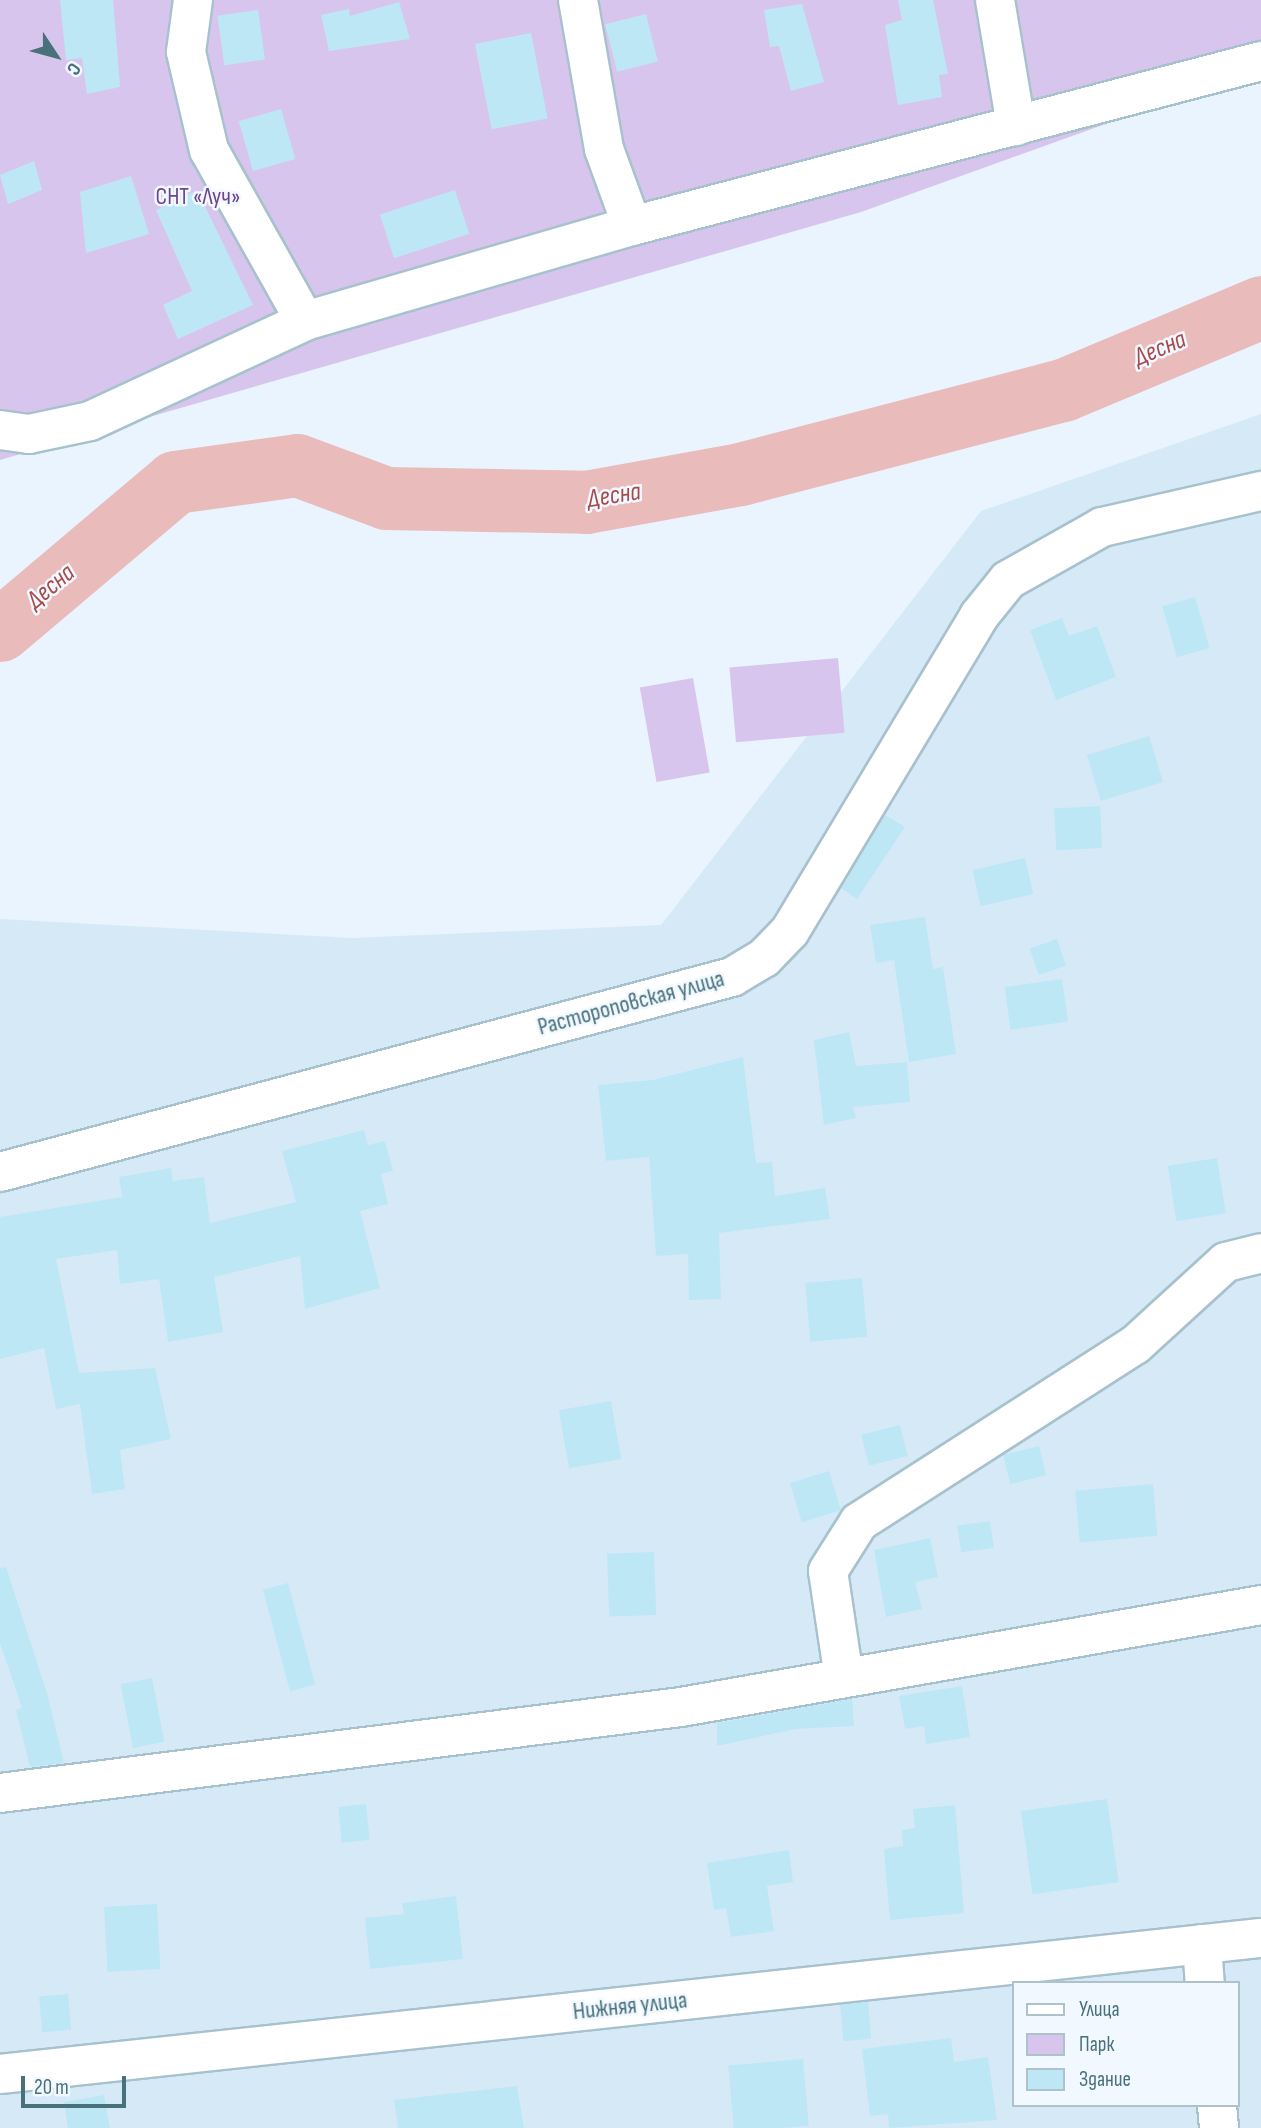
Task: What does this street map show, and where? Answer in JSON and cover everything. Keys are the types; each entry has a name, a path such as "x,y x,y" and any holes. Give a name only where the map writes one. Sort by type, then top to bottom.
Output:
{"street":[{"path":"193,0 186,52 209,150 305,321"},
{"path":"578,0 604,149 632,226"},
{"path":"995,0 1016,126"},
{"path":"0,430 29,434 90,421 305,321 632,226 1261,61"},
{"name":"Растороповская улица","path":"0,1172 732,977 764,958 790,931 979,615 1007,580 1102,527 1261,491"},
{"path":"844,1678 828,1571 859,1522 1135,1345 1226,1262 1261,1253"},
{"path":"0,1793 681,1707 1261,1605"},
{"name":"Нижняя улица","path":"0,2074 1261,1938"},
{"path":"1202,1944 1205,1981"},
{"path":"1217,2107 1219,2128"}],"shaded area":[{"path":"1261,414 1261,2128 0,2128 0,919 353,938 661,925 981,511"}],"green space":[{"name":"СНТ «Луч»","path":"0,0 1261,0 1261,68 861,212 0,460"},
{"path":"838,658 845,733 736,742 729,667"},
{"path":"693,678 710,773 656,782 640,687"}],"building":[{"path":"60,0 113,0 120,87 87,94 82,58 66,60"},
{"path":"898,0 933,0 948,74 939,75 942,97 898,105 885,25 902,20"},
{"path":"399,2 410,39 329,51 321,15 349,9 350,16"},
{"path":"802,4 824,82 791,91 779,46 770,47 764,10"},
{"path":"258,10 265,60 224,65 217,16"},
{"path":"646,14 658,62 617,72 605,24"},
{"path":"531,33 548,118 492,129 475,44"},
{"path":"281,109 295,159 253,171 239,121"},
{"path":"34,161 42,190 8,204 0,175"},
{"path":"131,176 149,234 86,253 80,192"},
{"path":"197,190 253,305 178,339 163,305 192,291 156,210"},
{"path":"455,190 469,234 394,258 380,214"},
{"path":"1195,597 1210,648 1177,657 1162,606"},
{"path":"1062,618 1069,636 1097,626 1116,677 1056,700 1030,630"},
{"path":"1149,736 1163,782 1101,801 1087,755"},
{"path":"1100,806 1102,848 1056,850 1054,808"},
{"path":"885,815 905,827 857,899 841,888"},
{"path":"1025,858 1033,894 981,906 972,870"},
{"path":"925,917 933,969 943,967 956,1054 909,1062 894,960 876,963 870,925"},
{"path":"1057,939 1066,965 1039,975 1030,948"},
{"path":"1062,979 1068,1022 1011,1030 1005,987"},
{"path":"849,1032 856,1066 907,1062 910,1102 853,1107 856,1118 824,1125 814,1040"},
{"path":"743,1057 756,1163 772,1162 775,1196 825,1188 830,1219 719,1233 721,1299 689,1300 688,1254 656,1256 649,1157 606,1161 598,1085 653,1080"},
{"path":"364,1130 368,1145 385,1141 393,1171 381,1174 388,1204 360,1211 380,1288 305,1309 300,1256 214,1277 223,1332 168,1342 159,1279 120,1284 117,1250 56,1259 79,1373 155,1368 171,1439 120,1450 125,1489 92,1494 80,1404 56,1409 44,1348 0,1359 0,1217 122,1197 119,1177 171,1168 173,1181 204,1177 210,1223 296,1202 282,1151"},
{"path":"1217,1158 1226,1213 1176,1221 1168,1166"},
{"path":"862,1278 867,1337 810,1342 805,1283"},
{"path":"611,1401 621,1459 569,1468 559,1410"},
{"path":"900,1425 908,1456 869,1466 861,1435"},
{"path":"1039,1446 1046,1475 1010,1484 1003,1455"},
{"path":"829,1471 841,1510 802,1522 790,1483"},
{"path":"1153,1484 1158,1536 1080,1543 1075,1491"},
{"path":"990,1521 994,1548 961,1552 957,1526"},
{"path":"930,1538 938,1577 915,1582 922,1609 886,1617 874,1550"},
{"path":"654,1552 656,1615 609,1617 607,1554"},
{"path":"6,1567 47,1693 64,1763 30,1767 16,1710 22,1708 0,1643 0,1568"},
{"path":"288,1583 315,1684 290,1691 263,1590"},
{"path":"152,1678 164,1742 133,1748 121,1684"},
{"path":"962,1686 970,1737 926,1744 924,1726 905,1729 899,1696"},
{"path":"852,1699 854,1726 795,1729 717,1746 717,1723"},
{"path":"1107,1799 1119,1882 1033,1894 1021,1811"},
{"path":"366,1804 370,1840 342,1843 338,1807"},
{"path":"955,1805 964,1913 890,1920 884,1849 903,1846 902,1830 915,1828 913,1809"},
{"path":"789,1850 793,1882 767,1886 774,1931 731,1937 726,1908 714,1910 707,1863"},
{"path":"456,1896 463,1959 370,1969 365,1918 404,1914 402,1903"},
{"path":"157,1904 160,1969 107,1972 104,1907"},
{"path":"68,1994 71,2030 42,2032 39,1997"},
{"path":"868,2002 871,2039 843,2041 840,2004"},
{"path":"951,2038 954,2062 988,2057 997,2120 889,2128 888,2114 870,2116 862,2049"},
{"path":"803,2059 809,2126 734,2128 728,2066"},
{"path":"517,2086 524,2128 398,2128 394,2100"},
{"path":"104,2095 110,2128 68,2128 64,2102"}],"waterway":[{"name":"Десна","path":"0,630 175,482 297,465 386,498 586,502 740,474 1063,390 1261,307"}]}
